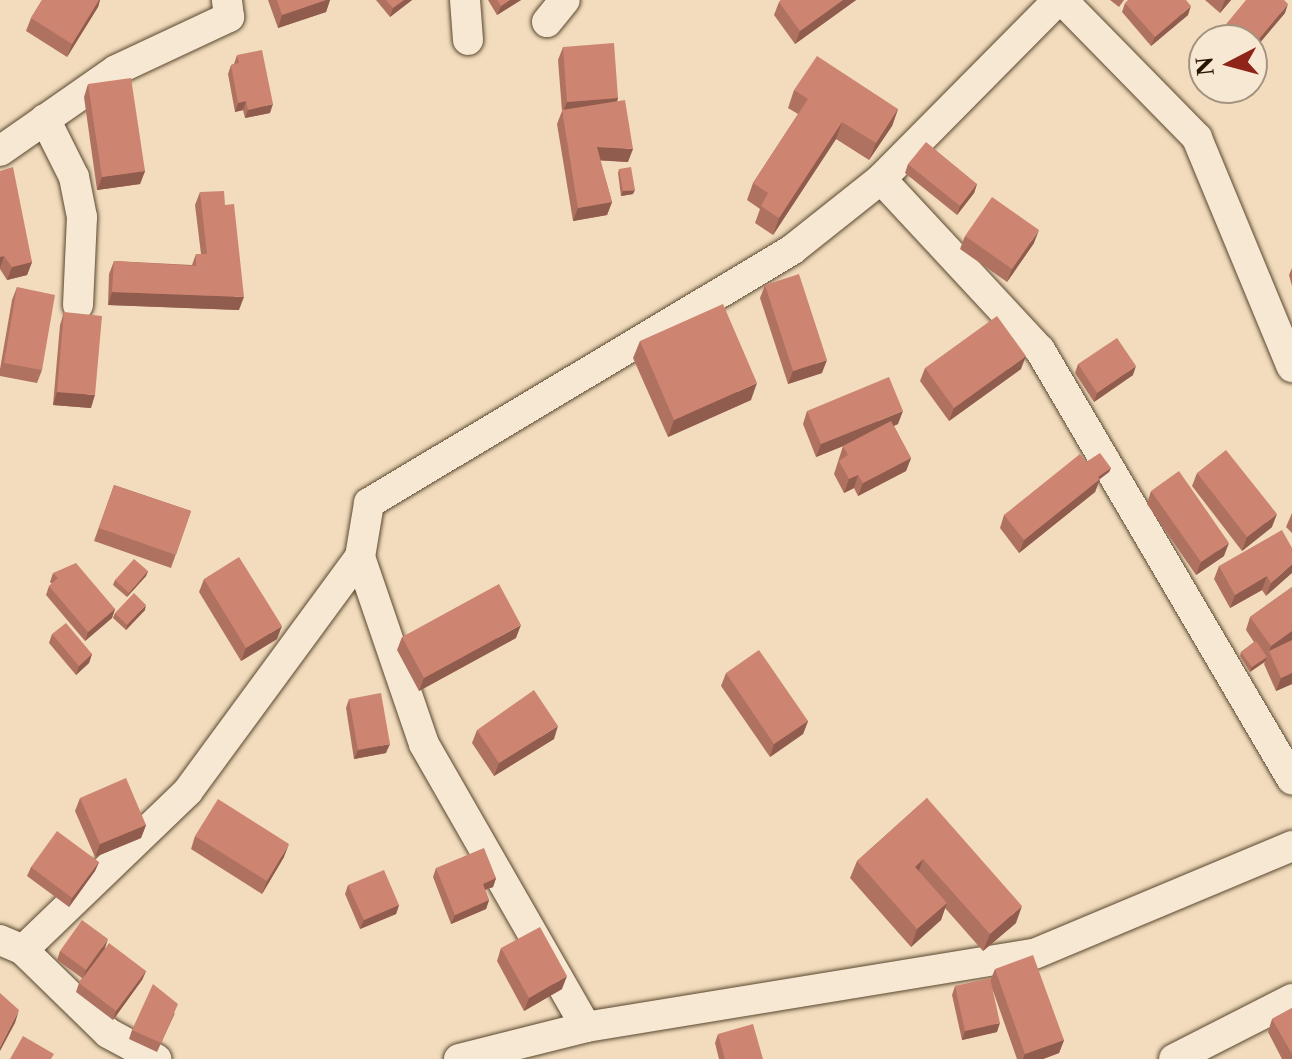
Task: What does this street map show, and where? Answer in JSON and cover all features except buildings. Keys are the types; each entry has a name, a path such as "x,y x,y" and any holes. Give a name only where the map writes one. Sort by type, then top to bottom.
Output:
{"street":[{"path":"0,151 116,70 229,17 227,0"},
{"path":"465,0 468,40"},
{"path":"156,1059 108,1033 12,945 188,791 360,557 369,503 793,249 881,179 1062,0 1087,0"},
{"path":"1062,0 1197,138 1292,367"},
{"path":"45,119 74,177 82,217 78,305"},
{"path":"881,179 1040,350 1292,780"},
{"path":"360,557 424,744 586,1027"},
{"path":"467,1057 586,1027 1034,954 1292,846"},
{"path":"1174,1059 1292,999"}]}
